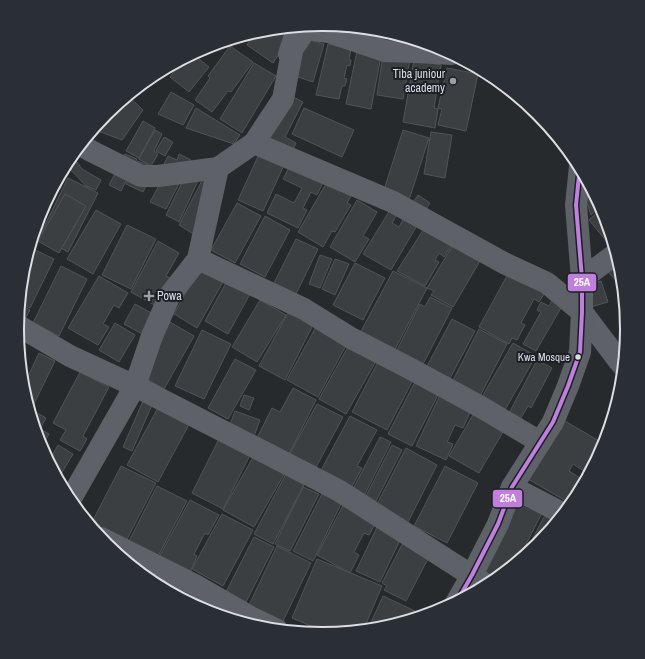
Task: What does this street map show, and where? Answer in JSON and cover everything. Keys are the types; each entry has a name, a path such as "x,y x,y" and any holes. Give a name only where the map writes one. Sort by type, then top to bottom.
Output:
{"street":[{"path":"322,31 329,32 385,51 434,53"},
{"path":"86,148 141,176 158,176 218,168 254,143 283,99 290,38 300,32"},
{"path":"254,143 393,202 506,264 547,283 582,312 619,361"},
{"path":"73,494 135,386 152,336 170,295 198,259 218,168"},
{"path":"24,329 70,356 135,386 338,490 480,581 498,524 512,487 553,422 580,352 586,274 576,205 579,177"},
{"path":"586,274 611,253"},
{"path":"586,274 612,256"},
{"path":"198,259 304,309 351,338 411,369 540,442"},
{"path":"512,487 559,511"},
{"path":"116,546 195,585 257,621"}],"building":[{"path":"293,33 273,63 247,45 250,40"},
{"path":"307,39 324,44 313,82 295,76"},
{"path":"328,44 351,49 349,59 351,60 350,66 347,65 344,78 347,79 345,86 342,86 339,99 316,95"},
{"path":"230,46 253,62 231,92 228,91 212,112 195,100 210,78 208,76"},
{"path":"357,51 381,56 371,109 346,104"},
{"path":"383,55 410,59 403,99 377,95"},
{"path":"198,58 209,67 189,92 170,77 175,70"},
{"path":"414,60 441,65 434,108 438,109 435,128 403,122"},
{"path":"254,63 276,76 242,133 220,119"},
{"path":"447,68 478,75 466,131 438,125 442,109 438,108"},
{"path":"171,92 194,105 183,125 158,114"},
{"path":"291,96 303,102 285,137 296,143 291,154 267,141"},
{"path":"132,100 143,110 122,140 99,131 111,118"},
{"path":"196,108 240,135 234,144 186,128"},
{"path":"304,108 354,130 342,157 292,134"},
{"path":"143,121 155,128 139,158 126,151"},
{"path":"155,130 162,134 154,151 158,154 151,166 139,159"},
{"path":"403,130 429,138 409,200 383,193"},
{"path":"431,132 452,135 445,178 424,174"},
{"path":"164,137 173,142 165,156 156,151"},
{"path":"260,152 285,163 263,211 238,200"},
{"path":"125,154 137,159 121,191 109,185"},
{"path":"179,154 191,160 166,209 150,202 162,180 157,178 168,156 177,160"},
{"path":"138,161 150,166 151,176 143,192 126,184"},
{"path":"77,162 82,169 101,180 96,190 86,186 71,170"},
{"path":"192,162 204,168 179,222 166,215"},
{"path":"291,164 324,180 317,195 311,192 303,208 307,210 298,228 267,213 276,194 294,203 302,188 283,179"},
{"path":"208,169 195,235 179,225"},
{"path":"68,178 98,193 68,252 52,243 43,241 42,231"},
{"path":"327,182 351,196 347,203 351,205 335,232 332,231 323,247 298,232"},
{"path":"587,192 596,210 591,215 586,200"},
{"path":"65,194 86,206 59,253 38,241"},
{"path":"418,195 430,203 422,215 410,207"},
{"path":"357,200 377,212 363,236 369,239 355,262 330,247"},
{"path":"237,203 261,216 235,263 211,250"},
{"path":"393,205 400,209 392,223 399,227 406,214 419,222 391,270 363,254"},
{"path":"96,210 121,224 93,274 67,259"},
{"path":"597,213 608,243 589,220"},
{"path":"265,216 290,230 265,277 240,264"},
{"path":"127,225 156,239 131,289 102,275"},
{"path":"425,227 452,244 444,257 439,253 435,260 439,262 425,286 397,271"},
{"path":"296,239 318,249 295,296 273,285"},
{"path":"158,241 179,253 166,276 173,280 158,307 131,292"},
{"path":"453,245 480,261 453,307 431,295 434,291 427,288"},
{"path":"35,250 54,259 30,308 25,306"},
{"path":"320,255 332,259 320,288 309,284"},
{"path":"335,259 349,264 335,295 322,289"},
{"path":"355,263 385,278 363,320 333,305"},
{"path":"614,264 617,281 606,270"},
{"path":"61,266 87,279 59,336 33,323"},
{"path":"199,269 223,282 197,328 174,314"},
{"path":"393,271 427,288 393,353 359,335"},
{"path":"509,272 546,291 539,302 534,299 521,323 525,325 517,340 512,338 509,344 479,327"},
{"path":"99,276 128,293 119,308 114,305 103,324 109,327 98,345 68,328"},
{"path":"227,281 250,294 228,334 205,321"},
{"path":"601,281 608,302 591,307 585,286"},
{"path":"430,297 452,308 419,372 394,356 420,304 425,307"},
{"path":"260,300 286,315 257,362 232,347"},
{"path":"552,300 562,306 536,351 523,344 541,312 537,310 541,302 549,306"},
{"path":"135,304 153,314 142,334 124,324"},
{"path":"25,307 30,310 24,320"},
{"path":"289,311 313,325 285,380 259,366"},
{"path":"452,319 475,331 448,382 425,370"},
{"path":"170,322 194,336 164,389 140,375"},
{"path":"115,323 135,335 119,362 99,350"},
{"path":"317,325 348,342 318,397 287,380"},
{"path":"479,329 507,344 478,400 450,386"},
{"path":"202,330 231,344 204,399 175,386"},
{"path":"513,343 536,356 502,415 479,402"},
{"path":"349,345 376,361 346,414 319,399"},
{"path":"39,353 55,361 34,405 28,376"},
{"path":"235,359 256,370 228,419 208,408"},
{"path":"379,360 414,378 387,430 352,412"},
{"path":"537,360 552,368 531,408 528,406 519,421 508,415"},
{"path":"80,372 109,387 83,436 87,439 80,451 60,440 66,430 53,423"},
{"path":"416,380 439,393 412,446 388,434"},
{"path":"293,388 316,400 286,460 254,444 272,408 280,412"},
{"path":"441,393 472,408 463,428 455,425 447,442 453,444 446,460 416,446"},
{"path":"244,395 254,398 249,410 240,406"},
{"path":"143,401 152,405 132,451 123,447"},
{"path":"161,402 192,419 158,482 127,465"},
{"path":"317,404 343,417 314,471 288,457"},
{"path":"477,408 507,425 479,473 449,456"},
{"path":"235,411 260,420 253,439 228,430"},
{"path":"36,412 46,418 41,427"},
{"path":"350,416 377,430 357,466 362,468 350,490 319,474"},
{"path":"563,420 599,441 584,471 573,464 569,471 580,478 566,501 528,479"},
{"path":"42,430 49,434 46,440"},
{"path":"221,435 252,451 223,509 192,493"},
{"path":"380,437 391,442 363,498 351,493"},
{"path":"58,445 73,454 61,474 52,456"},
{"path":"392,445 402,450 374,505 364,500"},
{"path":"406,448 437,465 406,526 374,510"},
{"path":"256,452 287,469 254,527 223,510"},
{"path":"121,466 156,483 124,545 107,536 93,520"},
{"path":"445,466 478,483 447,543 414,526"},
{"path":"288,470 307,479 273,544 254,534"},
{"path":"157,486 187,501 156,560 127,545"},
{"path":"303,487 319,494 290,551 275,544"},
{"path":"322,494 341,504 313,561 293,551"},
{"path":"514,497 543,511 523,551 491,575 478,568"},
{"path":"190,500 219,515 208,535 205,533 194,554 197,556 189,575 158,559"},
{"path":"346,500 379,517 369,535 364,533 354,552 359,555 350,573 317,555"},
{"path":"222,514 253,530 223,586 192,569"},
{"path":"545,515 553,519 534,541 529,545"},
{"path":"378,525 402,536 380,582 356,571"},
{"path":"254,537 274,547 246,602 226,592"},
{"path":"405,539 431,553 406,601 384,590 387,586 382,583"},
{"path":"277,546 311,563 283,621 249,605"},
{"path":"317,559 382,586 366,624 315,628 292,618"},
{"path":"162,574 191,590 188,596 159,579"},
{"path":"383,596 415,611 414,613 400,618 370,624"}],"transit line":[{"name":"25A","path":"461,594 498,524 512,487 553,422 580,352 582,279 576,205 579,177"}],"place":[{"name":"Tiba juniour academy","path":"453,81"},
{"name":"Powa","path":"149,296"},
{"name":"Kwa Mosque","path":"578,357"}]}
